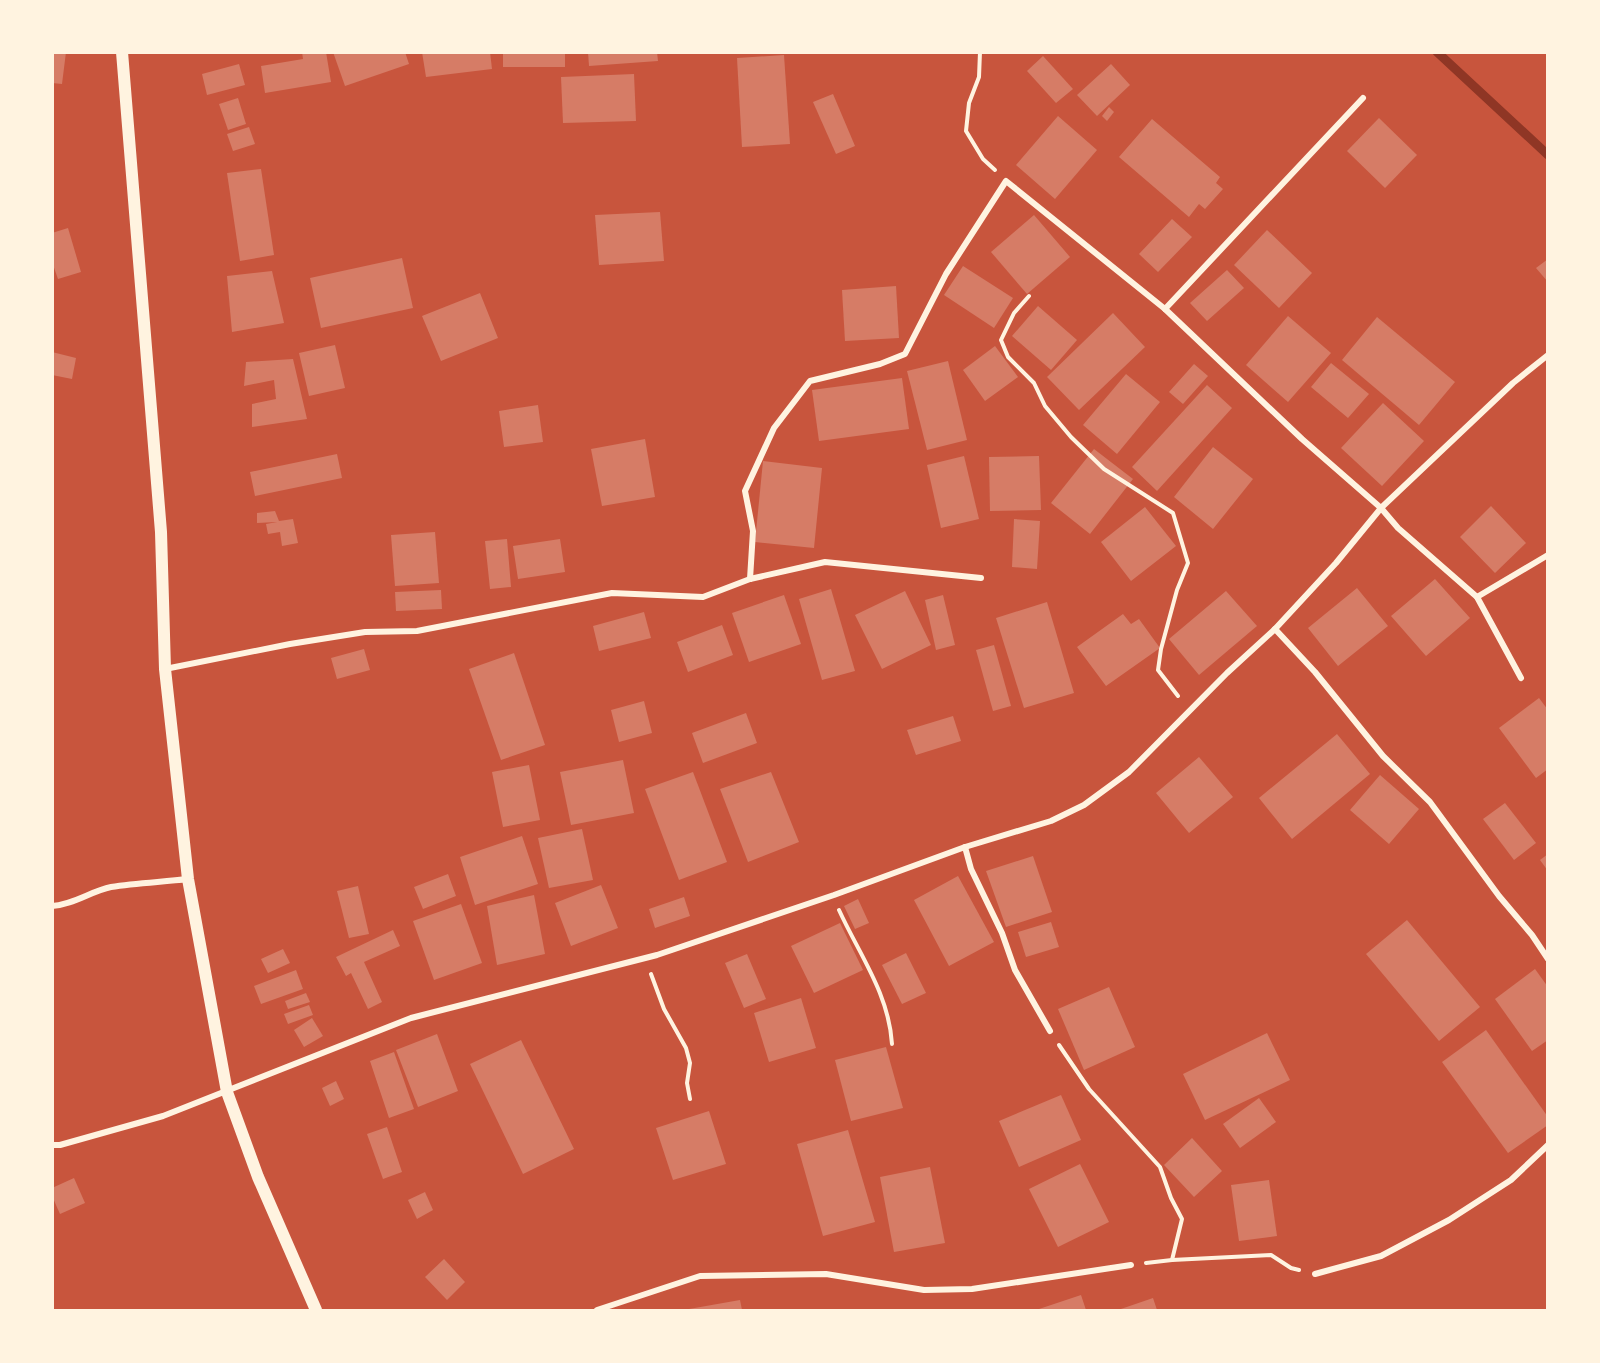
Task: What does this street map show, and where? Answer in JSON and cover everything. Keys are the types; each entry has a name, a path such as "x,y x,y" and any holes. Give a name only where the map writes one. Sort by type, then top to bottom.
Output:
{"main road":[{"path":"122,52 161,532 165,669 188,879 227,1092 258,1177 316,1311"}],"street":[{"path":"1165,309 1363,98"},
{"path":"750,579 753,531 745,491 774,428 810,381 880,364 905,354 946,273 1006,180 1165,309 1302,439 1381,508 1398,528 1477,597 1521,678"},
{"path":"52,1145 60,1145 163,1116 411,1018 639,960 834,895 965,847 1052,821 1084,805 1129,772 1275,628 1336,563 1381,508 1513,383 1548,355"},
{"path":"1477,597 1548,555"},
{"path":"165,669 290,644 365,632 417,631 612,593 703,597 750,579 825,562 981,578"},
{"path":"1275,628 1315,672 1383,756 1430,802 1548,959"},
{"path":"965,847 971,869 1002,933 1015,970 1050,1031"},
{"path":"52,906 63,906 110,887 188,879"},
{"path":"1315,1274 1381,1256 1449,1220 1511,1180 1548,1145"},
{"path":"597,1311 700,1276 826,1274 924,1290 972,1289 1131,1266"}],"path":[{"path":"980,52 978,78 969,103 966,131 982,159 1006,180"},
{"path":"1029,296 1014,313 1001,340 1008,357 1034,382 1045,406 1087,453 1104,469 1173,513 1188,563 1177,590 1161,649 1158,670 1189,711"},
{"path":"834,895 840,912 868,964 886,1011 892,1044"},
{"path":"639,960 649,971 664,1009 686,1048 690,1063 687,1083 690,1099"},
{"path":"1050,1031 1089,1089 1160,1167 1171,1198 1182,1219 1172,1260"},
{"path":"1131,1266 1172,1260 1271,1255 1291,1268 1315,1274"}],"building":[{"path":"52,52 66,52 62,84 52,83"},
{"path":"302,52 326,52 331,82 265,93 261,66 303,59"},
{"path":"333,52 405,52 409,64 345,86"},
{"path":"422,52 490,52 492,69 426,77"},
{"path":"503,52 565,52 565,67 503,67"},
{"path":"588,52 657,52 658,61 589,66"},
{"path":"784,55 790,144 742,147 737,58"},
{"path":"1043,56 1073,89 1056,103 1027,71"},
{"path":"239,64 245,85 207,95 202,74"},
{"path":"1111,64 1130,85 1097,116 1077,95"},
{"path":"634,74 636,121 563,123 561,77"},
{"path":"833,94 855,146 836,154 813,102"},
{"path":"238,98 246,124 228,130 219,104"},
{"path":"1109,107 1114,112 1107,121 1102,116"},
{"path":"1058,116 1097,150 1055,199 1016,165"},
{"path":"1379,118 1417,155 1385,188 1347,151"},
{"path":"1152,119 1220,177 1216,183 1223,189 1205,209 1199,204 1189,217 1119,157"},
{"path":"249,127 255,144 233,151 227,134"},
{"path":"261,169 274,255 240,261 227,173"},
{"path":"660,212 664,261 599,265 595,215"},
{"path":"1034,215 1070,257 1027,294 991,252"},
{"path":"1172,219 1192,237 1158,272 1139,254"},
{"path":"68,228 81,272 58,279 52,262 52,233"},
{"path":"1267,230 1312,273 1279,308 1234,265"},
{"path":"402,258 413,308 321,328 310,278"},
{"path":"1548,259 1548,282 1536,268"},
{"path":"963,266 1013,298 994,328 944,295"},
{"path":"1227,270 1244,288 1207,321 1190,303"},
{"path":"272,271 284,323 232,332 227,276"},
{"path":"896,286 899,338 845,341 842,290"},
{"path":"480,293 498,338 441,361 422,316"},
{"path":"1038,306 1077,340 1051,370 1012,336"},
{"path":"1113,313 1145,347 1079,410 1047,377"},
{"path":"1288,316 1331,353 1288,402 1246,365"},
{"path":"1377,317 1455,382 1419,425 1342,360"},
{"path":"335,345 345,388 309,396 299,353"},
{"path":"995,346 1018,377 985,401 963,370"},
{"path":"52,352 76,358 72,379 52,375"},
{"path":"293,359 307,419 252,427 252,404 276,399 274,380 244,386 246,362"},
{"path":"948,361 967,440 927,450 907,371"},
{"path":"1331,363 1369,394 1348,418 1311,387"},
{"path":"1194,364 1208,376 1183,404 1169,392"},
{"path":"1126,374 1160,402 1117,454 1083,425"},
{"path":"902,378 909,429 819,441 812,390"},
{"path":"1207,385 1232,408 1157,491 1132,467"},
{"path":"1383,403 1424,441 1382,486 1341,448"},
{"path":"538,405 543,442 504,447 499,411"},
{"path":"645,439 655,497 602,506 591,449"},
{"path":"1213,447 1253,479 1213,529 1174,497"},
{"path":"1094,449 1133,479 1090,534 1051,503"},
{"path":"337,454 342,478 255,496 250,472"},
{"path":"964,456 979,519 941,528 927,465"},
{"path":"1039,456 1041,510 990,511 989,457"},
{"path":"763,461 822,468 814,548 755,542"},
{"path":"1491,506 1526,543 1495,573 1460,537"},
{"path":"1145,507 1176,546 1131,581 1101,542"},
{"path":"275,511 279,521 293,519 298,543 282,546 280,532 268,534 266,524 277,522 257,523 257,513"},
{"path":"1014,519 1040,521 1037,569 1012,567"},
{"path":"435,532 439,583 395,586 391,535"},
{"path":"507,539 511,587 490,589 485,541"},
{"path":"560,539 565,572 518,579 513,546"},
{"path":"1435,579 1470,618 1426,656 1391,616"},
{"path":"1357,588 1388,626 1338,666 1308,628"},
{"path":"831,589 855,671 822,680 799,599"},
{"path":"441,590 442,609 396,611 395,592"},
{"path":"905,591 931,645 882,669 855,615"},
{"path":"1226,591 1257,626 1199,675 1169,639"},
{"path":"784,595 801,644 749,662 732,613"},
{"path":"943,595 955,645 936,650 925,600"},
{"path":"1047,602 1074,693 1024,708 996,618"},
{"path":"644,612 651,638 599,651 593,626"},
{"path":"1123,614 1131,624 1139,619 1160,648 1106,686 1077,647"},
{"path":"722,625 733,655 688,672 677,642"},
{"path":"994,645 1011,706 993,711 976,650"},
{"path":"364,649 370,670 337,679 331,658"},
{"path":"514,653 545,745 501,760 469,669"},
{"path":"1539,698 1548,710 1548,769 1536,778 1499,728"},
{"path":"644,701 652,733 619,742 611,710"},
{"path":"746,713 757,743 703,763 692,733"},
{"path":"953,716 961,741 916,755 907,730"},
{"path":"1337,734 1370,774 1292,839 1259,798"},
{"path":"1199,757 1233,797 1189,833 1156,793"},
{"path":"623,760 634,813 571,825 560,772"},
{"path":"529,765 540,820 503,827 492,772"},
{"path":"693,772 727,862 679,880 645,789"},
{"path":"771,772 799,842 748,862 720,789"},
{"path":"1380,775 1419,809 1389,844 1350,810"},
{"path":"1505,803 1536,843 1514,860 1483,819"},
{"path":"582,829 593,880 549,888 538,838"},
{"path":"522,836 538,884 475,905 460,857"},
{"path":"1548,854 1548,871 1540,860"},
{"path":"1033,856 1052,912 1006,927 986,871"},
{"path":"448,874 456,896 423,909 414,887"},
{"path":"958,876 994,942 949,966 914,900"},
{"path":"601,885 618,928 571,946 555,903"},
{"path":"358,886 369,934 349,938 337,891"},
{"path":"534,895 545,954 497,965 487,906"},
{"path":"684,897 690,916 655,928 649,909"},
{"path":"858,899 869,923 855,929 844,906"},
{"path":"461,904 482,963 434,980 413,921"},
{"path":"1407,920 1480,1007 1439,1041 1366,954"},
{"path":"1051,922 1059,947 1026,957 1018,932"},
{"path":"840,923 863,970 814,993 791,946"},
{"path":"393,930 400,946 364,962 382,1002 368,1009 351,973 346,976 336,957"},
{"path":"283,949 290,963 268,973 261,959"},
{"path":"906,953 926,993 902,1004 882,965"},
{"path":"747,954 766,999 744,1008 725,963"},
{"path":"1535,969 1548,987 1548,1040 1532,1051 1495,999"},
{"path":"296,970 303,989 261,1004 254,986"},
{"path":"1109,987 1135,1047 1084,1070 1058,1009"},
{"path":"306,993 310,1002 288,1009 285,1001"},
{"path":"801,998 816,1048 769,1062 754,1013"},
{"path":"309,1005 313,1015 288,1024 284,1014"},
{"path":"312,1018 323,1036 304,1047 294,1030"},
{"path":"1486,1030 1548,1117 1548,1125 1508,1153 1442,1062"},
{"path":"1267,1033 1290,1080 1205,1120 1183,1074"},
{"path":"437,1034 458,1091 418,1107 396,1050"},
{"path":"521,1040 574,1149 523,1174 470,1064"},
{"path":"886,1047 903,1108 851,1121 835,1060"},
{"path":"394,1052 414,1109 389,1118 370,1061"},
{"path":"336,1081 344,1099 330,1106 322,1088"},
{"path":"1061,1095 1081,1140 1019,1167 999,1121"},
{"path":"1259,1098 1276,1122 1240,1148 1223,1124"},
{"path":"709,1111 726,1164 673,1180 656,1128"},
{"path":"387,1127 402,1172 383,1179 367,1134"},
{"path":"848,1130 875,1222 823,1236 797,1144"},
{"path":"1192,1138 1222,1171 1194,1197 1164,1165"},
{"path":"1080,1164 1109,1222 1058,1247 1029,1189"},
{"path":"930,1167 945,1243 894,1252 880,1177"},
{"path":"74,1178 85,1203 60,1214 52,1196 52,1188"},
{"path":"1269,1180 1277,1236 1239,1241 1231,1185"},
{"path":"425,1192 433,1210 417,1219 408,1200"},
{"path":"444,1259 465,1282 447,1300 425,1277"},
{"path":"1081,1295 1086,1310 1036,1310"},
{"path":"1153,1298 1157,1310 1118,1310"},
{"path":"740,1300 742,1310 689,1310 689,1309"}],"waterway":[{"path":"1437,52 1548,155"}]}
